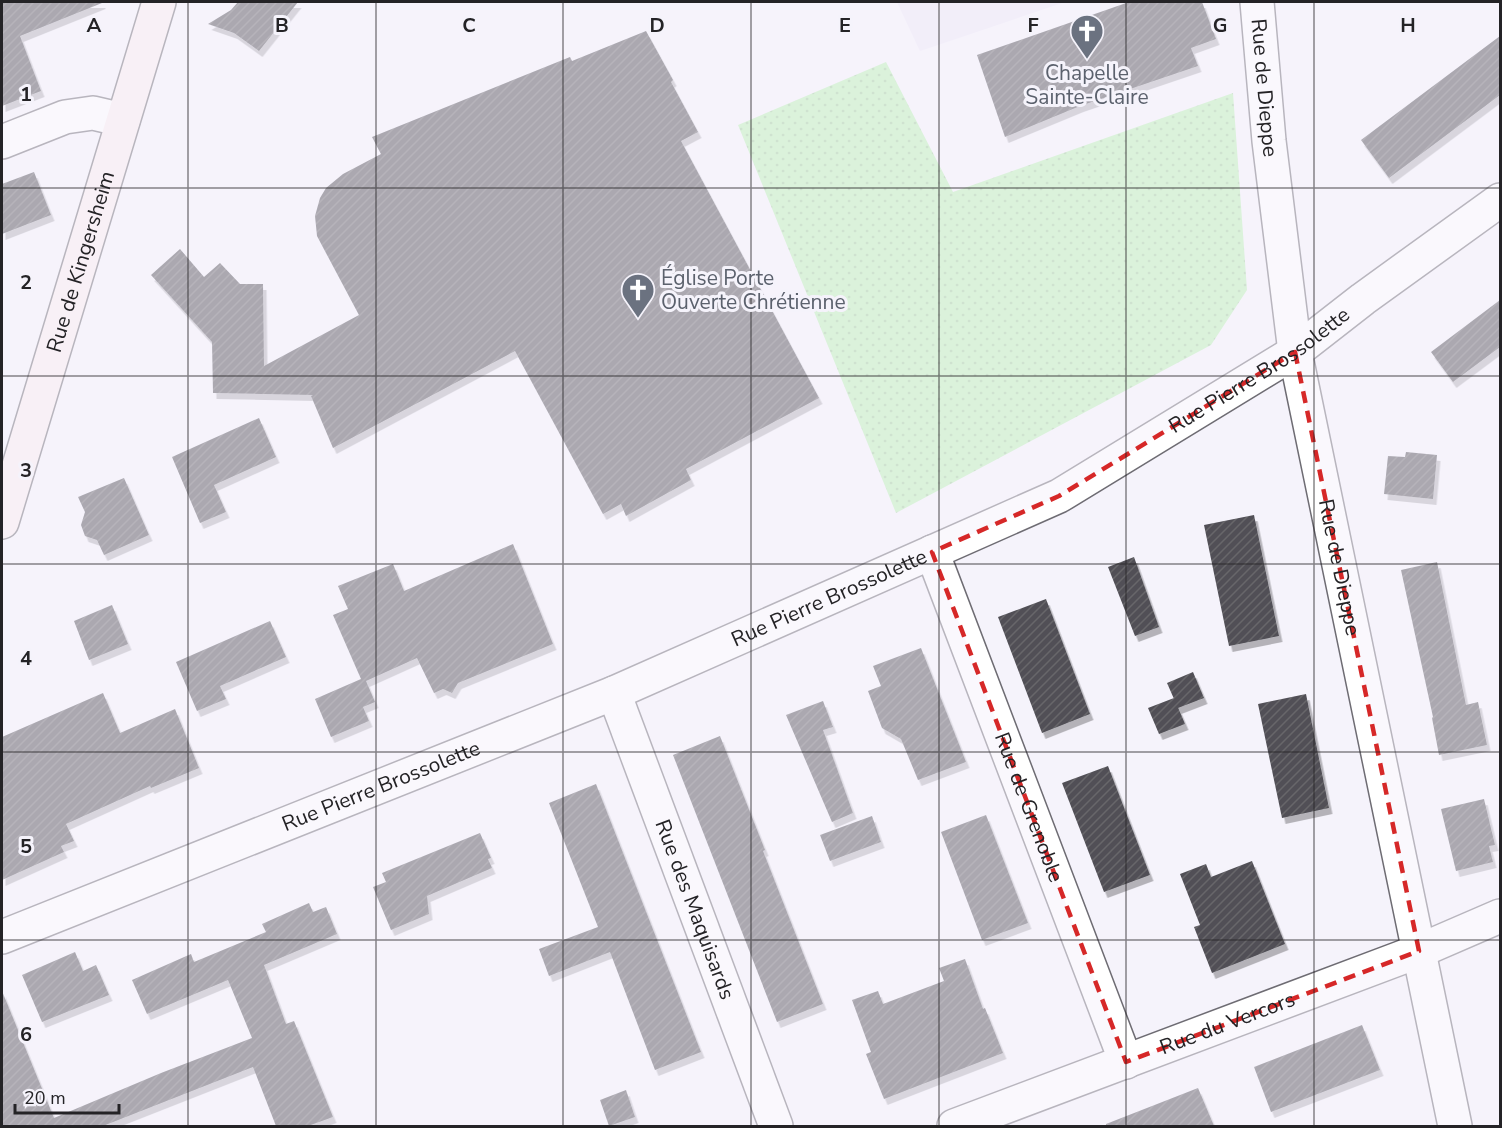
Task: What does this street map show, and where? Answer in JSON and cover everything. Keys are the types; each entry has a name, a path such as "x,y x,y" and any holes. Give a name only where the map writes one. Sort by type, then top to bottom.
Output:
{"main road":[{"name":"Rue de Kingersheim","path":"2,522 159,2"}],"street":[{"name":"Rue de Dieppe","path":"1257,2 1269,141 1295,352 1455,1126"},
{"path":"2,142 65,117 93,113 123,120"},
{"name":"Rue Pierre Brossolette","path":"2,937 614,693 1059,496 1295,352 1363,299 1500,200"},
{"name":"Rue de Grenoble","path":"932,552 1126,1062"},
{"name":"Rue des Maquisards","path":"614,693 776,1126"},
{"name":"Rue Pierre Brossolette","path":"2,915 106,895"},
{"name":"Rue du Vercors","path":"954,1126 1419,951 1500,916"}],"highlighted area":[{"path":"1295,352 1419,951 1126,1062 932,552 1059,496"}],"shaded area":[{"path":"897,2 1065,2 920,51"}],"green space":[{"path":"886,62 953,192 1233,93 1247,290 1211,345 896,513 738,125"}],"building":[{"path":"2,2 102,3 20,36 41,91 2,106"},
{"path":"238,2 298,2 259,51 234,33 208,24 231,10"},
{"name":"Chapelle Sainte-Claire","path":"1129,2 1202,2 1216,39 1191,48 1198,66 1080,106 1005,137 977,55"},
{"path":"646,31 698,132 681,141 819,398 686,469 691,480 626,516 621,504 603,514 515,351 333,448 311,396 313,395 213,393 212,342 151,275 180,249 204,277 220,263 240,284 263,284 264,366 359,315 317,236 315,216 320,198 326,188 343,174 381,154 372,137 570,57 572,61"},
{"path":"1500,36 1500,95 1389,178 1361,140"},
{"path":"34,172 51,215 2,234 2,184"},
{"path":"1500,300 1500,347 1453,382 1431,352"},
{"path":"259,418 276,457 214,485 226,512 200,523 172,457"},
{"path":"1406,452 1437,455 1433,499 1384,494 1388,456 1405,457"},
{"path":"124,478 149,535 104,555 97,540 85,536 81,525 85,512 78,497"},
{"path":"1254,515 1279,636 1229,646 1204,525"},
{"path":"513,544 553,644 458,683 452,693 443,689 434,693 417,658 366,681 375,702 363,707 369,721 331,737 315,699 361,679 333,615 348,609 338,586 393,564 404,591"},
{"path":"1134,557 1159,627 1135,636 1108,567"},
{"path":"1437,562 1466,705 1478,702 1487,745 1439,755 1401,570"},
{"path":"1046,599 1090,714 1042,733 998,617"},
{"path":"112,605 128,644 89,660 74,621"},
{"path":"270,621 286,657 220,686 226,699 197,711 176,662"},
{"path":"921,648 966,762 918,780 901,739 882,728 868,691 881,686 873,666"},
{"path":"1193,672 1204,698 1178,708 1167,683"},
{"path":"103,693 120,733 175,709 199,768 151,788 150,786 66,824 74,841 61,846 64,852 2,880 2,737"},
{"path":"1306,694 1329,808 1282,818 1258,704"},
{"path":"1174,698 1185,724 1159,734 1148,708"},
{"path":"823,701 833,727 823,730 853,813 832,822 786,715"},
{"path":"720,736 823,1004 777,1022 673,755"},
{"path":"1108,766 1150,875 1104,892 1062,783"},
{"path":"596,784 701,1052 655,1070 610,952 549,976 539,949 598,927 549,803"},
{"path":"1484,799 1495,845 1489,846 1493,862 1456,871 1441,809"},
{"path":"986,815 1028,923 982,940 941,832"},
{"path":"872,816 881,842 830,861 820,835"},
{"path":"480,833 491,858 488,859 492,868 427,896 429,914 391,930 373,887 386,882 382,873"},
{"path":"1252,861 1285,944 1212,973 1194,927 1200,925 1180,874 1206,864 1211,877"},
{"path":"309,903 313,912 326,907 337,934 264,965 286,1024 294,1021 333,1117 308,1126 276,1126 253,1067 103,1126 2,1126 2,991 54,1118 252,1038 228,980 147,1014 132,980 191,954 194,962 266,932 262,924"},
{"path":"75,952 83,971 96,965 109,995 42,1022 22,975"},
{"path":"965,959 983,1009 985,1008 1003,1053 884,1099 866,1054 871,1052 852,1000 878,991 883,1004 944,981 939,968"},
{"path":"1362,1025 1380,1070 1271,1112 1254,1067"},
{"path":"1198,1088 1214,1126 1106,1126 1106,1124"},
{"path":"626,1090 635,1117 609,1126 600,1100"}],"place":[{"name":"Chapelle Sainte-Claire","path":"1087,60"},
{"name":"Église Porte Ouverte Chrétienne","path":"638,319"}]}
